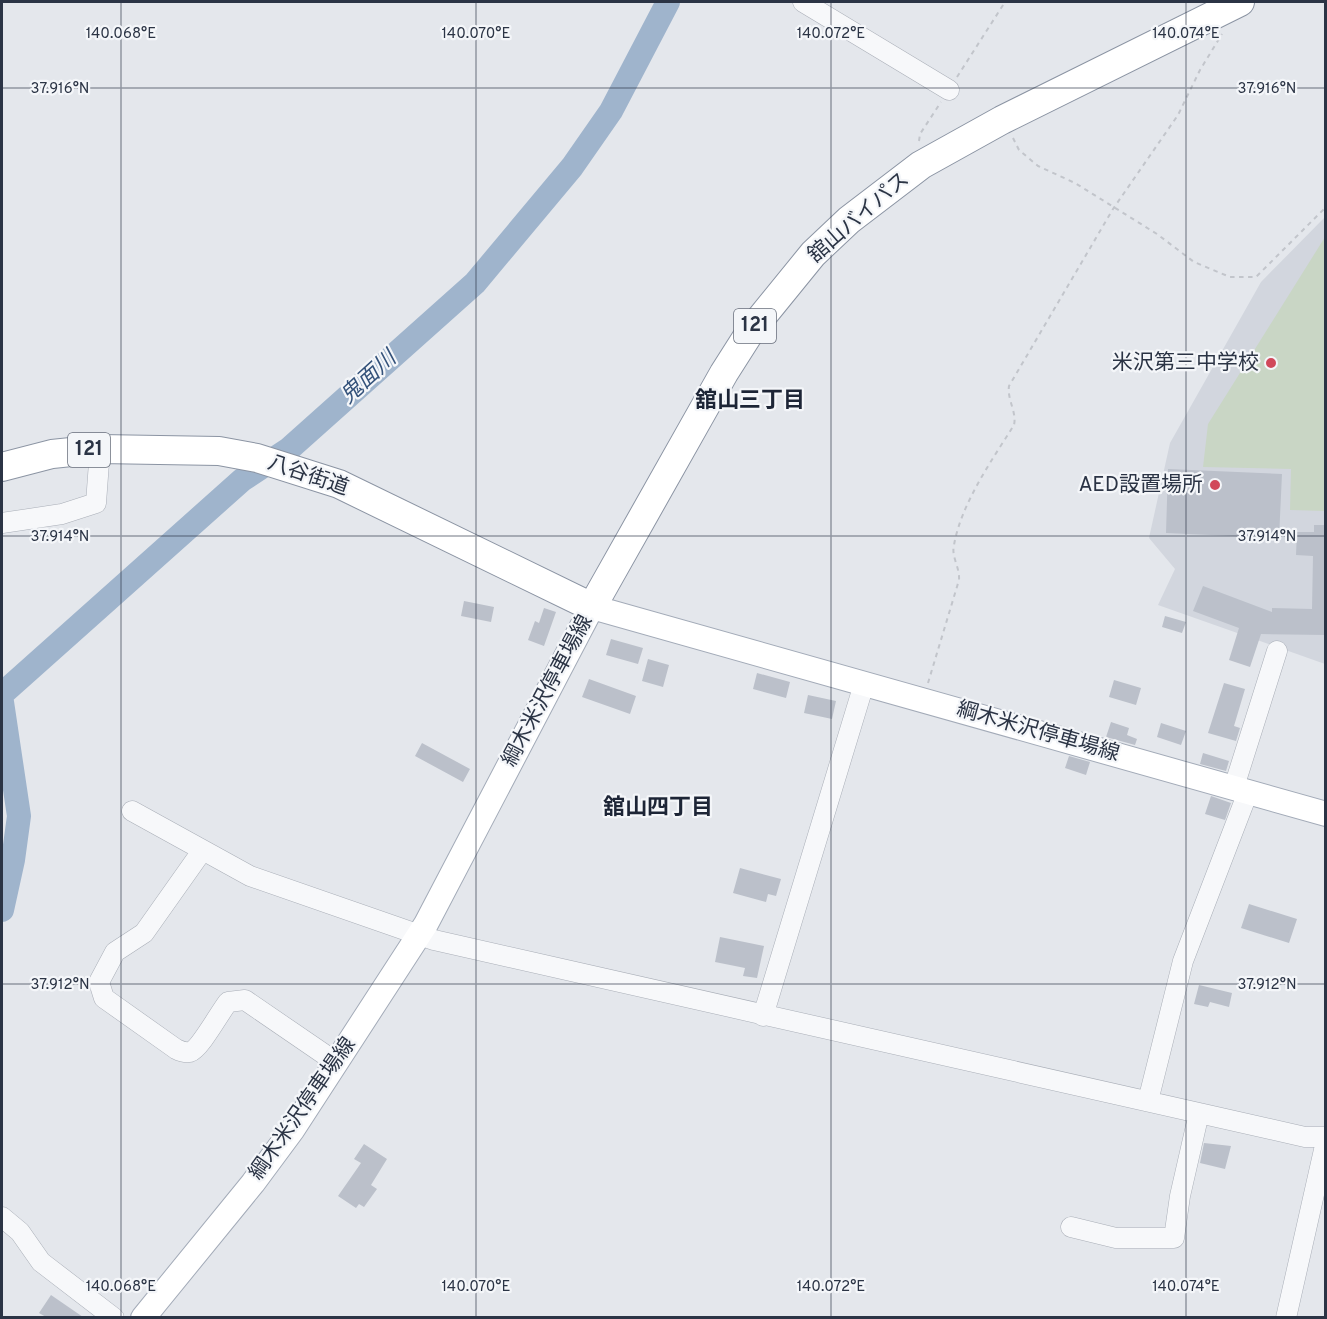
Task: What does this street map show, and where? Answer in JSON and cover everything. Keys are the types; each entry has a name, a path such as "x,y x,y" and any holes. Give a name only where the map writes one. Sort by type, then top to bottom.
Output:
{"highway":[{"name":"舘山バイパス","path":"591,607 724,373 752,329 813,254 866,206 921,165 1002,120 1240,2"},
{"name":"八谷街道","path":"2,467 52,454 100,449 219,451 257,459 339,484 591,607"}],"main road":[{"name":"綱木米沢停車場線","path":"143,1317 253,1183 337,1063 445,890 591,607 1326,814"}],"street":[{"path":"803,2 949,90"},
{"path":"2,523 62,514 96,503 100,449"},
{"path":"1148,1101 1183,961 1241,789 1277,651"},
{"path":"763,1016 864,684"},
{"path":"132,811 250,876 418,934 546,967 763,1016 1305,1137 1326,1139 1286,1317"},
{"path":"202,851 144,933 115,952 99,982 104,998 176,1050 186,1053 199,1044 228,1002 245,999 337,1063"},
{"path":"1071,1227 1116,1238 1174,1238 1180,1196 1199,1113"},
{"path":"2,1217 20,1232 41,1262 114,1317"}],"path":[{"path":"921,165 918,149 920,134 1005,2"},
{"path":"922,700 959,580 960,569 953,555 954,544 976,485 1014,425 1016,418 1007,397 1009,386 1113,209 1178,115 1200,70 1224,32 1214,14"},
{"path":"1002,120 1019,150 1027,159 1075,183 1113,209 1169,241 1194,262 1241,279 1256,277 1326,207"}],"shaded area":[{"name":"米沢第三中学校","path":"1325,217 1325,664 1158,605 1175,569 1149,538 1170,443 1261,282"}],"green space":[{"path":"1325,237 1325,511 1290,510 1291,469 1203,467 1208,424"}],"building":[{"path":"1168,469 1282,474 1279,538 1166,533"},
{"path":"1314,525 1326,525 1326,635 1261,634 1250,667 1229,660 1239,628 1193,611 1203,586 1272,612 1272,608 1312,609 1313,556 1296,555 1297,532 1314,532"},
{"path":"464,601 494,607 491,622 461,616"},
{"path":"544,608 556,612 544,646 528,640 535,621 539,623"},
{"path":"1165,616 1186,622 1182,633 1162,627"},
{"path":"611,639 643,648 638,664 606,655"},
{"path":"648,659 669,665 663,687 642,681"},
{"path":"757,673 790,682 786,698 753,689"},
{"path":"589,679 636,696 630,714 582,697"},
{"path":"1114,680 1141,688 1136,705 1109,697"},
{"path":"1224,683 1245,689 1234,726 1240,728 1236,741 1208,733"},
{"path":"808,695 836,701 832,719 804,713"},
{"path":"1111,722 1129,728 1127,735 1137,739 1135,745 1106,737"},
{"path":"1161,723 1186,731 1181,745 1157,737"},
{"path":"422,743 470,769 463,782 415,756"},
{"path":"1203,753 1229,761 1226,771 1200,764"},
{"path":"1069,756 1090,762 1086,775 1065,768"},
{"path":"1211,796 1231,803 1225,820 1205,814"},
{"path":"740,868 781,879 776,896 768,894 766,902 733,893"},
{"path":"1249,904 1297,919 1289,943 1241,928"},
{"path":"720,937 764,946 757,978 743,976 745,968 715,962"},
{"path":"1199,985 1232,993 1229,1007 1210,1002 1208,1007 1194,1004"},
{"path":"1204,1143 1231,1146 1225,1169 1200,1163"},
{"path":"364,1144 387,1159 371,1185 377,1189 364,1207 359,1204 356,1208 338,1196 361,1163 354,1159"},
{"path":"51,1295 83,1317 46,1317 39,1313"}],"waterway":[{"name":"鬼面川","path":"2,694 242,480 289,449 475,283 572,167 611,111 668,2"},
{"path":"2,702 19,816 13,860 2,910"}],"place":[{"name":"米沢第三中学校","path":"1271,363"},
{"name":"AED設置場所","path":"1215,485"}],"district":[{"name":"舘山三丁目","path":"750,401"},
{"name":"舘山四丁目","path":"658,808"}]}
